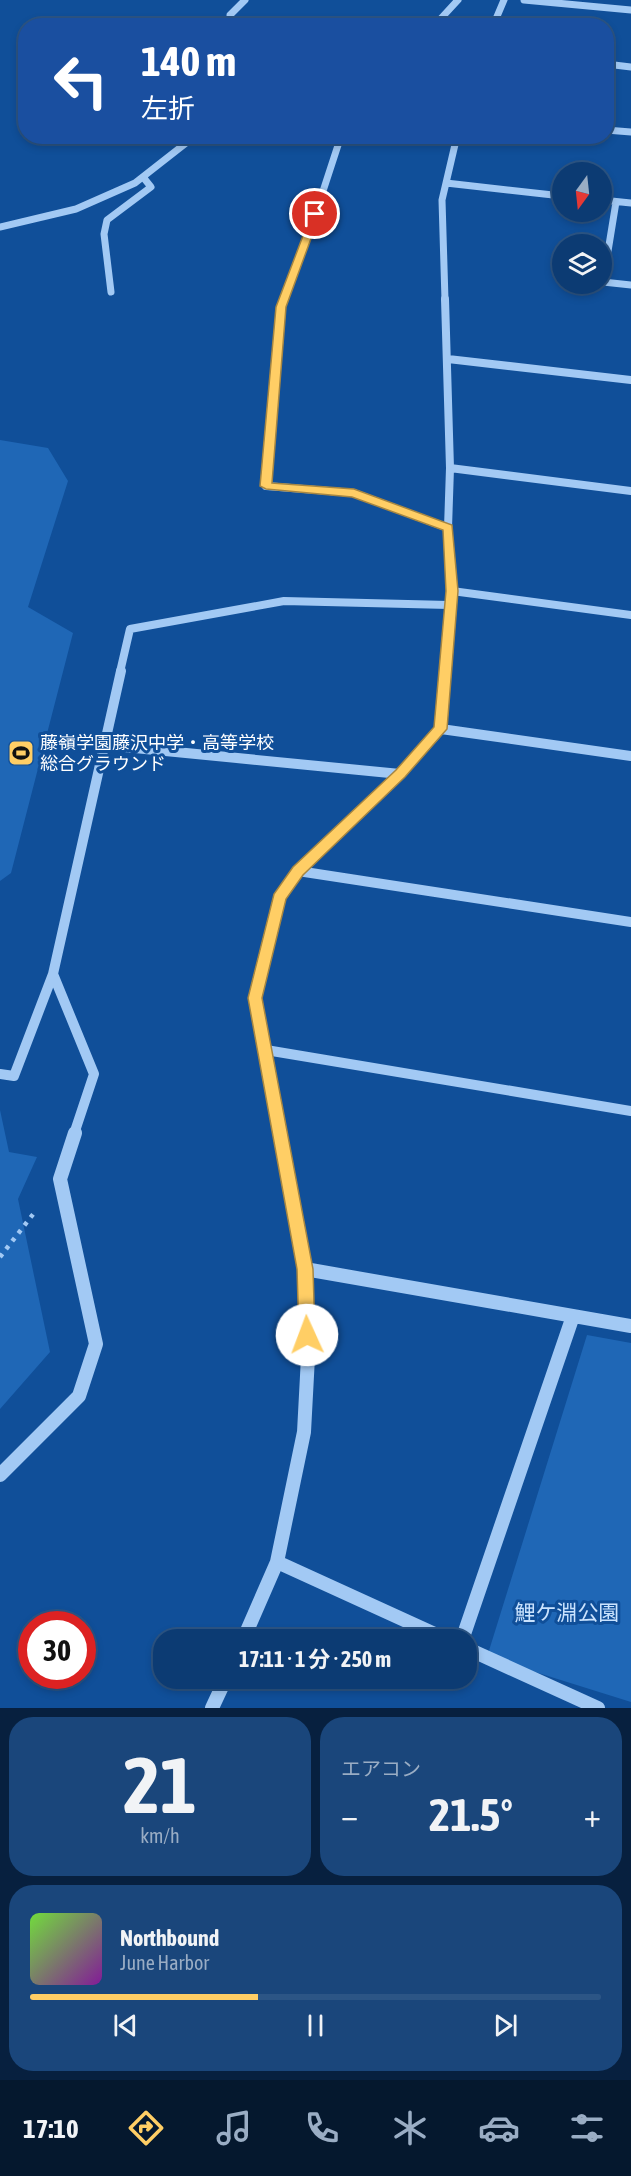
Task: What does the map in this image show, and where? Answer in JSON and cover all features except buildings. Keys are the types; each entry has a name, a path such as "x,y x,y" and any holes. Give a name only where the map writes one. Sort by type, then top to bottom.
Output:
{"street":[{"path":"231,18 230,15 245,0"},
{"path":"441,18 458,0"},
{"path":"496,18 504,0"},
{"path":"524,0 631,10"},
{"path":"614,65 631,67"},
{"path":"614,131 631,132"},
{"path":"0,227 76,209 135,183 185,144"},
{"path":"338,144 309,234 281,307 266,486 354,493 448,528"},
{"path":"248,1629 277,1562 304,1432 308,1357 305,1269 255,998 279,898 298,871 400,774 441,729 449,605 452,591 448,528 450,468 442,200 455,144"},
{"path":"111,292 104,234 107,220 151,187 143,177"},
{"path":"446,183 552,195"},
{"path":"612,201 631,203"},
{"path":"616,202 603,282 631,285"},
{"path":"448,359 631,380"},
{"path":"450,468 631,491"},
{"path":"452,591 631,615"},
{"path":"0,1074 14,1076 53,974 130,629 284,601 449,605"},
{"path":"441,729 631,756"},
{"path":"104,745 400,774"},
{"path":"298,871 631,922"},
{"path":"0,1475 79,1396 96,1344 60,1179 94,1074 53,974"},
{"path":"266,1050 631,1111"},
{"path":"305,1269 631,1326"},
{"path":"466,1629 573,1316"},
{"path":"277,1562 424,1629"},
{"path":"477,1653 598,1708"},
{"path":"212,1708 220,1689"}],"path":[{"path":"0,1257 60,1179"}],"green space":[{"name":"藤嶺学園藤沢中学・高等学校 総合グラウンド","path":"0,440 48,448 68,481 28,607 73,633 11,873 0,881"},
{"path":"0,1110 9,1152 37,1157 18,1199 50,1352 0,1409"},
{"name":"鯉ケ淵公園","path":"587,1335 631,1343 631,1702 487,1657"}],"place":[{"name":"藤嶺学園藤沢中学・高等学校 総合グラウンド","path":"21,753"}],"route":[{"path":"307,1335 305,1269 255,998 279,898 298,871 400,774 441,729 449,605 452,591 448,528 354,493 266,486 281,307 315,214"}]}
